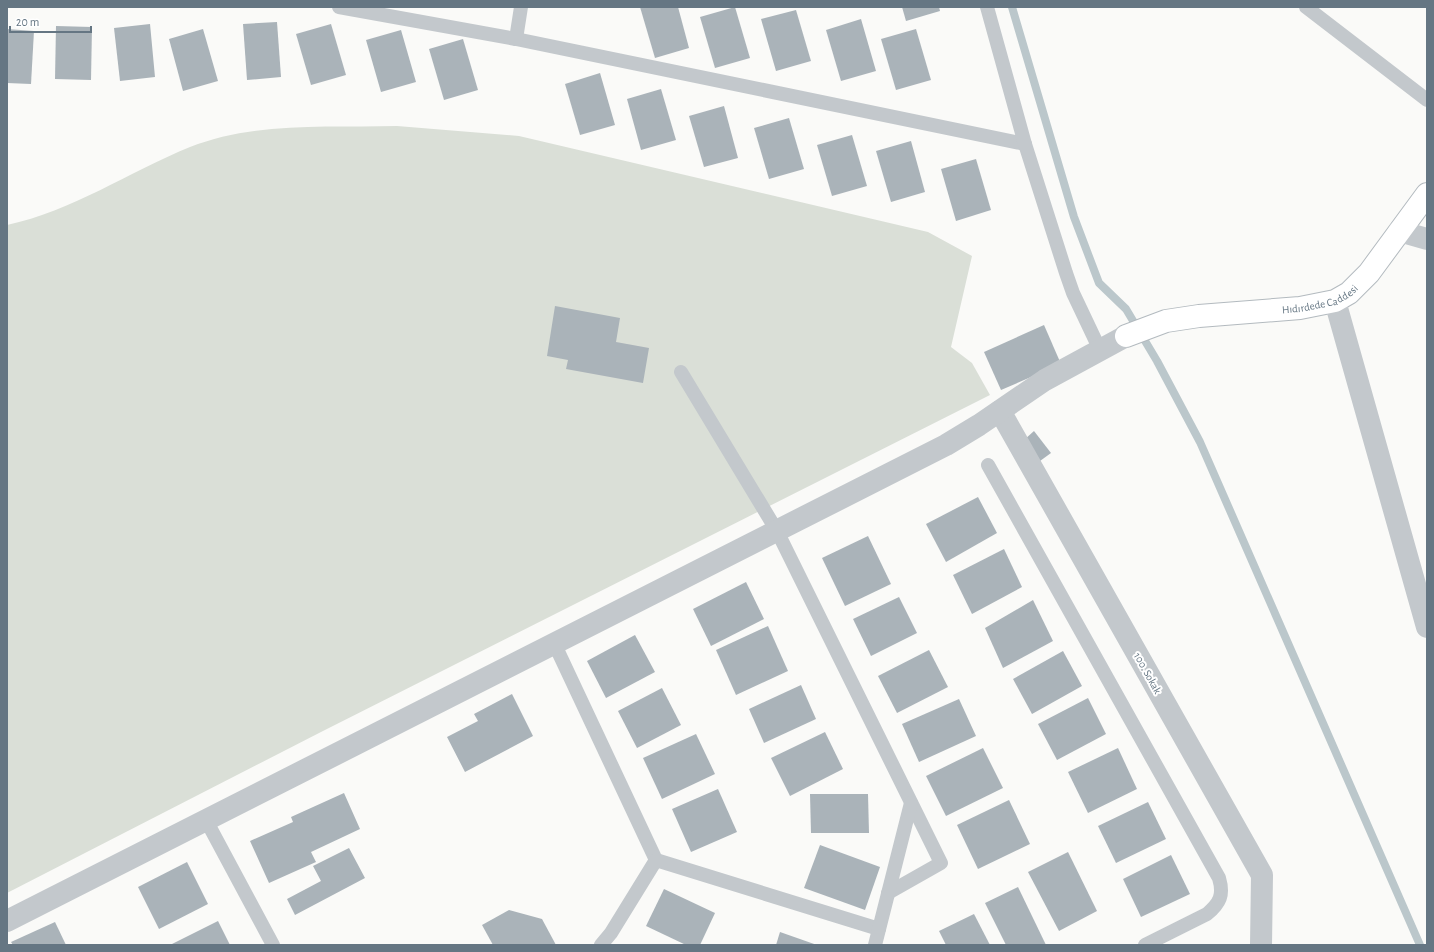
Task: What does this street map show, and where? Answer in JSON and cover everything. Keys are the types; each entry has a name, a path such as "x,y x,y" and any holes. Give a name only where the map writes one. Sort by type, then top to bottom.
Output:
{"street":[{"name":"Hıdırdede Caddesi","path":"1100,350 1126,336 1166,321 1199,316 1300,308 1335,301 1349,293 1369,273 1427,194"},
{"path":"1399,231 1427,239"},
{"path":"1335,301 1427,627"},
{"path":"7,921 555,645 946,445 1000,411 1045,380 1100,350"},
{"name":"100. Sokak","path":"1000,411 1262,875 1260,945"}],"lane":[{"path":"339,7 516,39 1025,144"},
{"path":"516,39 521,7"},
{"path":"987,7 1025,144 1073,293 1100,350"},
{"path":"1306,7 1427,100"},
{"path":"681,372 776,531 941,863 888,893"},
{"path":"988,466 1219,878 1223,890 1221,898 1215,908 1207,914 1145,945"},
{"path":"555,645 656,860 879,929"},
{"path":"875,945 911,803"},
{"path":"206,820 273,945"},
{"path":"601,945 611,933 656,860"}],"shaded area":[{"path":"397,126 519,136 928,232 972,256 951,347 972,363 990,395 321,732 7,893 7,225 31,219 77,201 167,157 190,147 215,139 266,129"}],"building":[{"path":"640,7 678,7 689,48 655,58"},
{"path":"735,7 750,58 715,68 700,17"},
{"path":"902,7 939,7 940,11 906,21"},
{"path":"796,10 811,61 776,71 761,19"},
{"path":"861,19 876,71 841,81 826,30"},
{"path":"277,22 281,77 247,80 243,24"},
{"path":"150,24 155,77 120,81 114,28"},
{"path":"331,24 346,75 311,85 296,34"},
{"path":"56,26 92,27 91,80 55,79"},
{"path":"7,29 34,31 31,84 7,83"},
{"path":"203,29 218,81 183,91 169,39"},
{"path":"916,29 931,80 896,90 881,39"},
{"path":"401,30 416,82 381,92 366,40"},
{"path":"463,39 478,90 444,100 429,49"},
{"path":"600,73 615,125 580,135 565,84"},
{"path":"661,89 676,140 641,150 627,99"},
{"path":"724,106 738,158 704,167 689,116"},
{"path":"789,118 804,169 769,179 754,128"},
{"path":"852,135 867,186 832,196 817,145"},
{"path":"911,141 925,192 891,202 876,151"},
{"path":"976,159 991,210 956,221 941,169"},
{"path":"555,306 620,318 616,342 649,348 643,383 566,369 568,360 547,356"},
{"path":"1044,325 1061,364 1001,390 984,352"},
{"path":"1034,431 1051,453 1040,461 1024,440"},
{"path":"978,497 997,533 946,562 926,524"},
{"path":"868,536 891,584 845,606 822,558"},
{"path":"1004,549 1022,587 972,614 953,575"},
{"path":"746,582 764,619 711,646 693,609"},
{"path":"899,597 917,633 871,656 853,619"},
{"path":"1033,600 1053,641 1003,668 985,628"},
{"path":"768,626 788,671 736,695 716,650"},
{"path":"635,635 655,672 606,698 587,661"},
{"path":"929,650 948,687 897,713 878,676"},
{"path":"1063,651 1082,686 1032,714 1013,679"},
{"path":"801,685 816,719 764,743 749,709"},
{"path":"662,688 681,725 637,748 618,711"},
{"path":"512,694 533,736 465,772 447,737 478,721 474,714"},
{"path":"1088,698 1106,734 1057,760 1038,724"},
{"path":"959,699 976,736 919,762 902,724"},
{"path":"825,732 843,769 790,796 771,758"},
{"path":"696,734 715,774 662,799 643,758"},
{"path":"983,748 1003,788 946,816 926,776"},
{"path":"1118,748 1137,789 1088,813 1068,772"},
{"path":"718,789 737,832 691,852 672,809"},
{"path":"344,793 360,829 311,852 316,862 269,883 250,841 293,822 291,817"},
{"path":"810,794 868,794 869,833 811,833"},
{"path":"1009,800 1030,844 978,869 957,825"},
{"path":"1148,802 1166,839 1116,863 1098,826"},
{"path":"820,845 880,867 865,910 804,888"},
{"path":"349,848 365,878 295,915 287,899 321,881 313,866"},
{"path":"1068,852 1097,911 1059,931 1028,872"},
{"path":"1171,855 1190,894 1141,917 1123,879"},
{"path":"187,862 208,904 159,929 138,887"},
{"path":"1018,887 1046,945 1006,945 985,903"},
{"path":"664,889 715,913 700,945 686,945 646,926"},
{"path":"509,910 542,919 556,945 493,945 482,925"},
{"path":"974,914 990,945 946,945 939,931"},
{"path":"218,921 230,945 172,945 172,944"},
{"path":"55,922 66,945 13,945 11,942"},
{"path":"780,932 817,945 776,945"}],"waterway":[{"path":"1012,7 1074,217 1099,283 1126,309 1157,361 1200,442 1420,945"}]}
